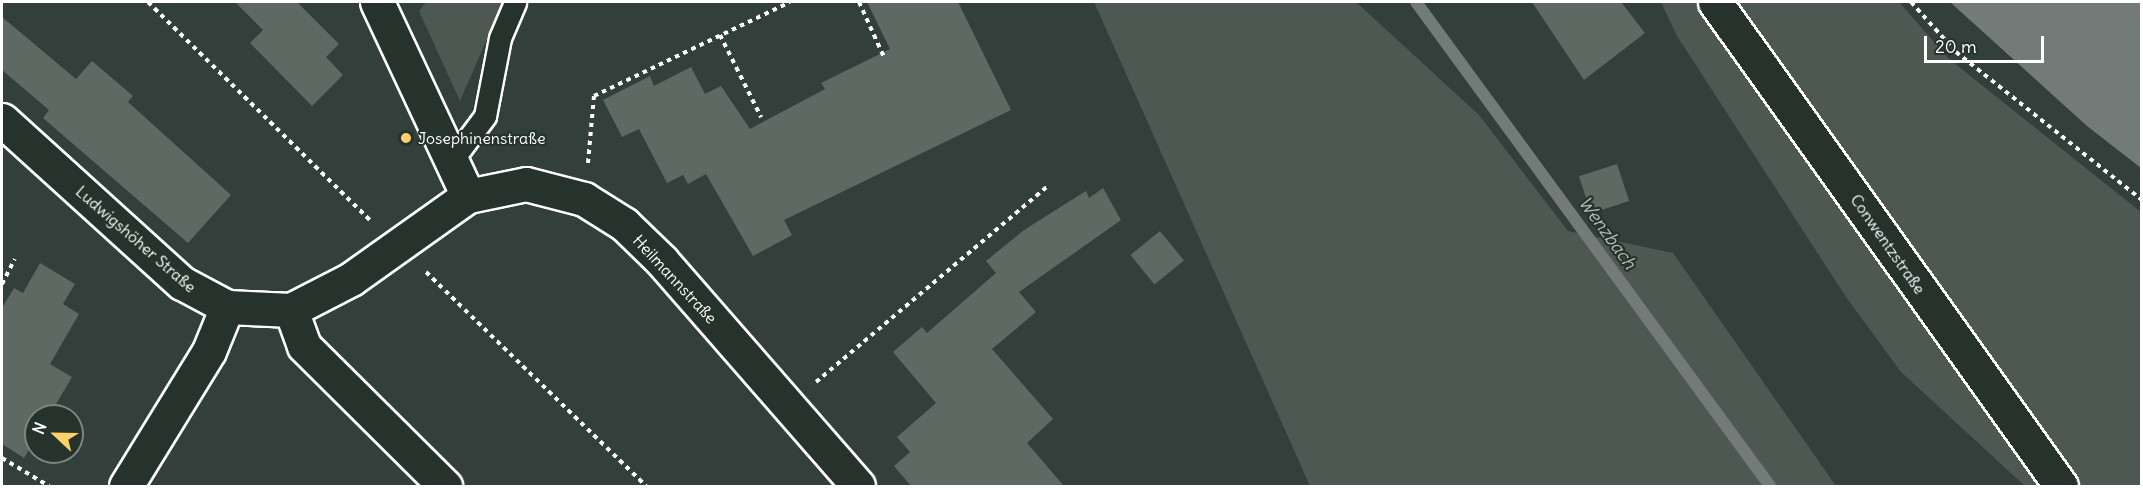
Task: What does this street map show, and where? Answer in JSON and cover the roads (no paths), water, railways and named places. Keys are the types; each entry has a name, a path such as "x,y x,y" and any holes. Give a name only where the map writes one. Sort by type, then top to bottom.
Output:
{"street":[{"path":"377,2 450,163 468,196 351,279 291,310 304,346 445,486"},
{"name":"Conwentzstraße","path":"1715,2 2061,486"},
{"name":"Ludwigshöher Straße","path":"2,120 182,283 227,307 291,310"},
{"name":"Heilmannstraße","path":"468,196 526,184 584,199 624,224 662,261 858,486"},
{"path":"126,486 209,351 227,307"}],"lane":[{"path":"450,163 485,116 500,38 515,2"}],"waterway":[{"name":"Wenzbach","path":"1416,2 1770,486"}],"place":[{"name":"Josephinenstraße","path":"406,138"}]}
